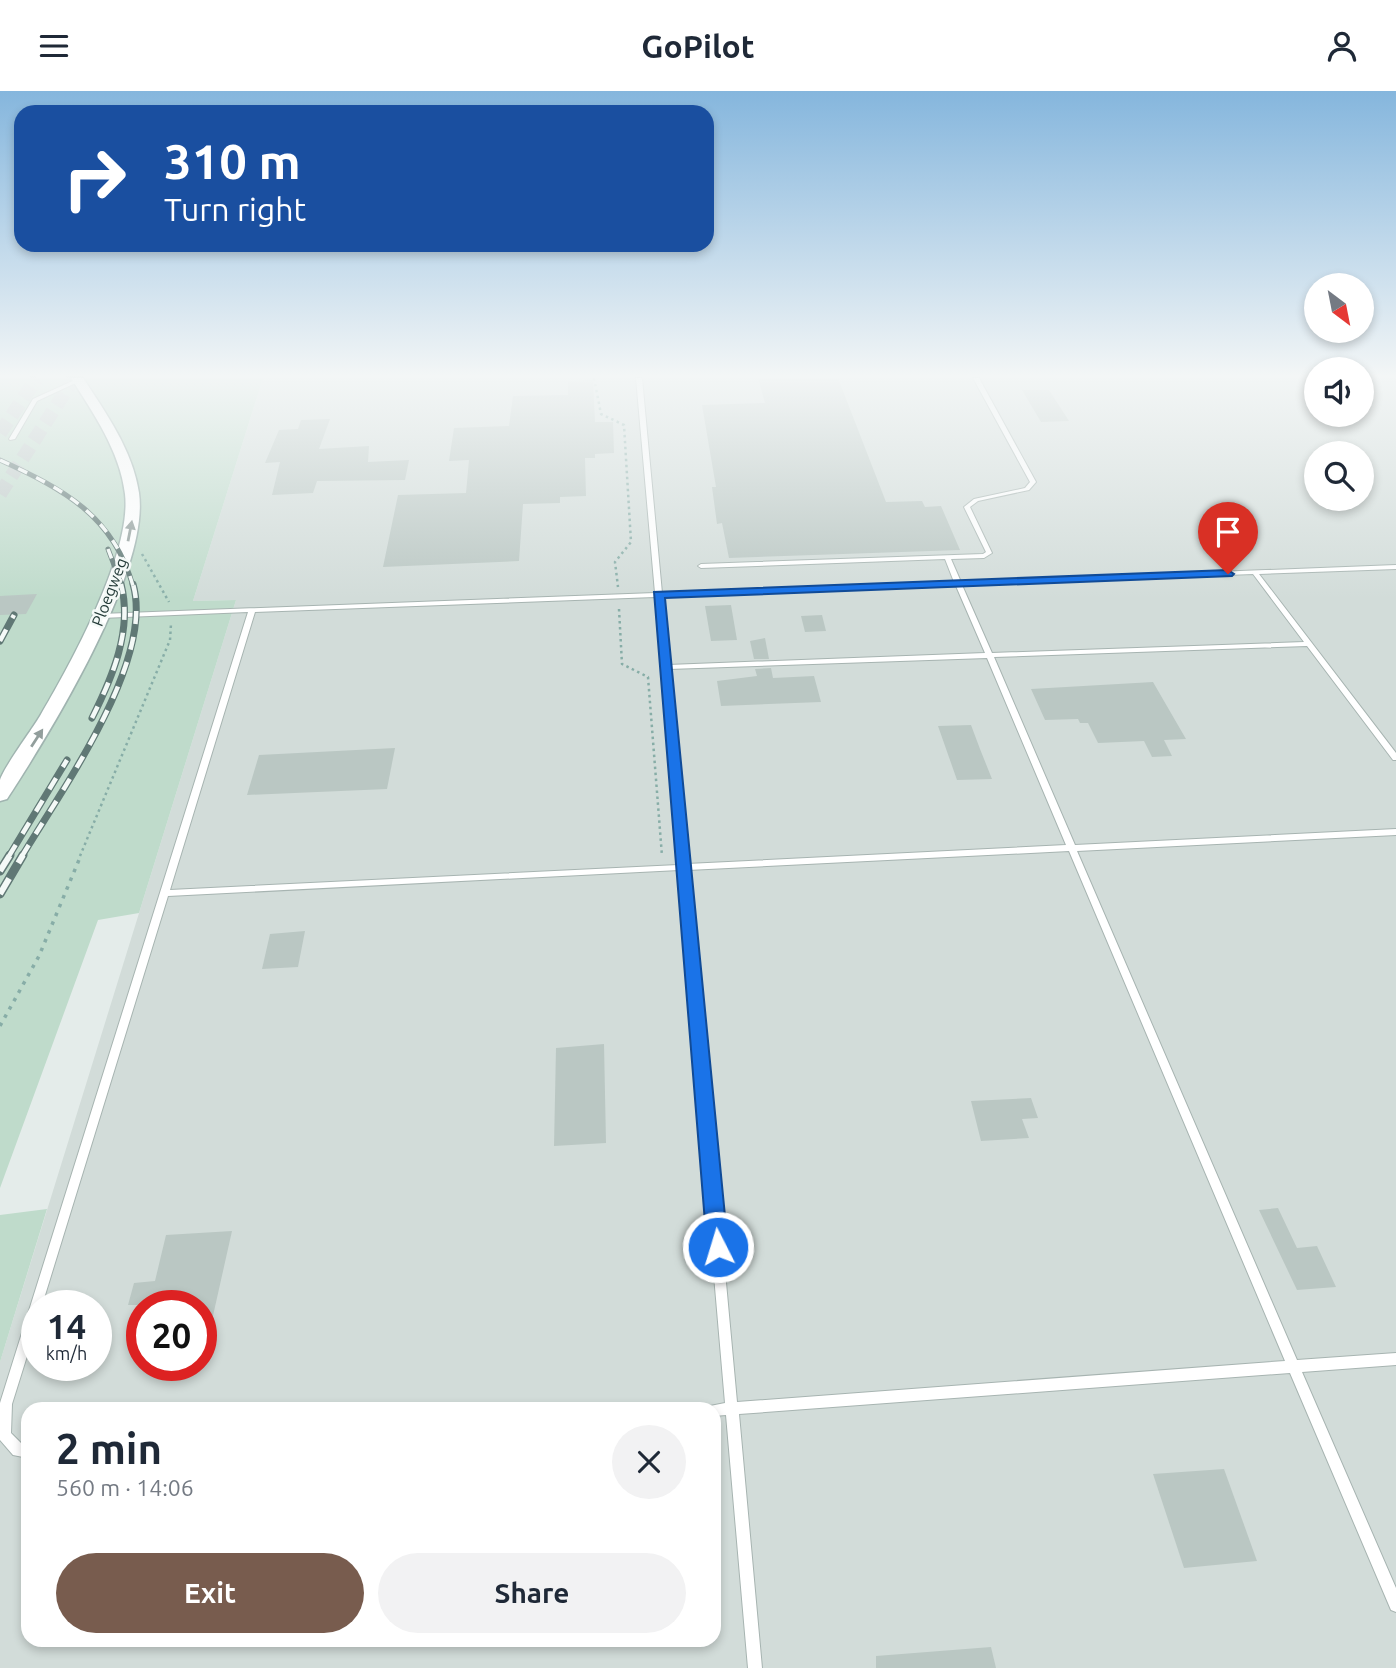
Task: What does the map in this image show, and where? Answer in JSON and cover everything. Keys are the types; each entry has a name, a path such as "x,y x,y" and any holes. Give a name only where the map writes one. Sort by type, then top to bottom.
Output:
{"street":[{"name":"Ploegweg","path":"0,795 50,716 101,616 127,545 133,509 119,452"}],"lane":[{"path":"646,452 755,1668"},
{"path":"701,566 984,556 989,553 967,507 971,503 1027,488 1033,482 1016,452"},
{"path":"947,557 1396,1605"},
{"path":"101,616 1396,567"},
{"path":"1255,573 1396,758"},
{"path":"21,1451 5,1435 6,1404 252,610"},
{"path":"665,667 1309,644"},
{"path":"164,893 1396,832"},
{"path":"721,1410 1396,1359"}],"path":[{"path":"626,452 631,542 615,562 622,664 648,677 662,856"},
{"path":"0,1026 39,956 170,640 171,613 167,596 147,566 142,548"}],"shaded area":[{"path":"240,452 1304,452 1304,511 1374,511 1374,452 1396,452 1396,1668 0,1668 0,1362 21,1294 21,1381 112,1381 112,1290 22,1290 236,600 193,601"}],"green space":[{"path":"0,452 240,452 193,601 236,600 139,913 98,920 0,1188"},
{"path":"47,1209 0,1362 0,1215"}],"building":[{"path":"270,452 369,452 368,462 409,460 405,480 317,481 313,493 272,495 280,462 265,463"},
{"path":"450,452 614,452 595,454 595,458 585,458 586,496 560,497 560,503 523,504 519,561 383,567 398,495 466,493 469,460 449,461"},
{"path":"710,452 866,452 886,502 922,501 925,507 941,506 960,550 729,558 722,523 717,524 712,487 716,487"},
{"path":"37,594 26,614 0,615 0,596"},
{"path":"731,605 737,640 711,641 705,606"},
{"path":"822,615 826,631 805,632 801,616"},
{"path":"765,638 769,659 754,659 750,641"},
{"path":"771,668 773,678 814,676 821,702 721,706 717,681 757,676 755,669"},
{"path":"1153,682 1186,739 1164,740 1172,756 1152,757 1144,741 1098,743 1088,723 1080,723 1078,719 1045,720 1031,689"},
{"path":"971,725 992,779 957,780 938,726"},
{"path":"395,748 387,789 247,795 259,755"},
{"path":"305,931 298,967 262,969 270,934"},
{"path":"604,1044 606,1143 554,1146 556,1048"},
{"path":"1031,1098 1038,1118 1022,1119 1029,1138 981,1141 971,1101"},
{"path":"1278,1208 1297,1248 1317,1246 1336,1287 1297,1290 1259,1210"},
{"path":"232,1231 217,1298 217,1290 132,1290 134,1283 155,1281 166,1235"},
{"path":"1224,1469 1257,1561 1184,1568 1153,1474"},
{"path":"991,1647 996,1668 876,1668 876,1656"}],"tunnel":[{"path":"0,494 27,452"}],"railway":[{"path":"0,460 45,482 83,507 113,540 133,586"},
{"path":"108,549 122,586"},
{"path":"92,718 107,687 122,636 124,601 121,584"},
{"path":"22,856 80,762 118,687 130,650 136,615 133,584"},
{"path":"0,641 14,615"},
{"path":"9,856 67,760"},
{"path":"0,871 10,855"},
{"path":"0,894 23,855"}],"route":[{"path":"718,1247 659,595 1228,574"}]}
